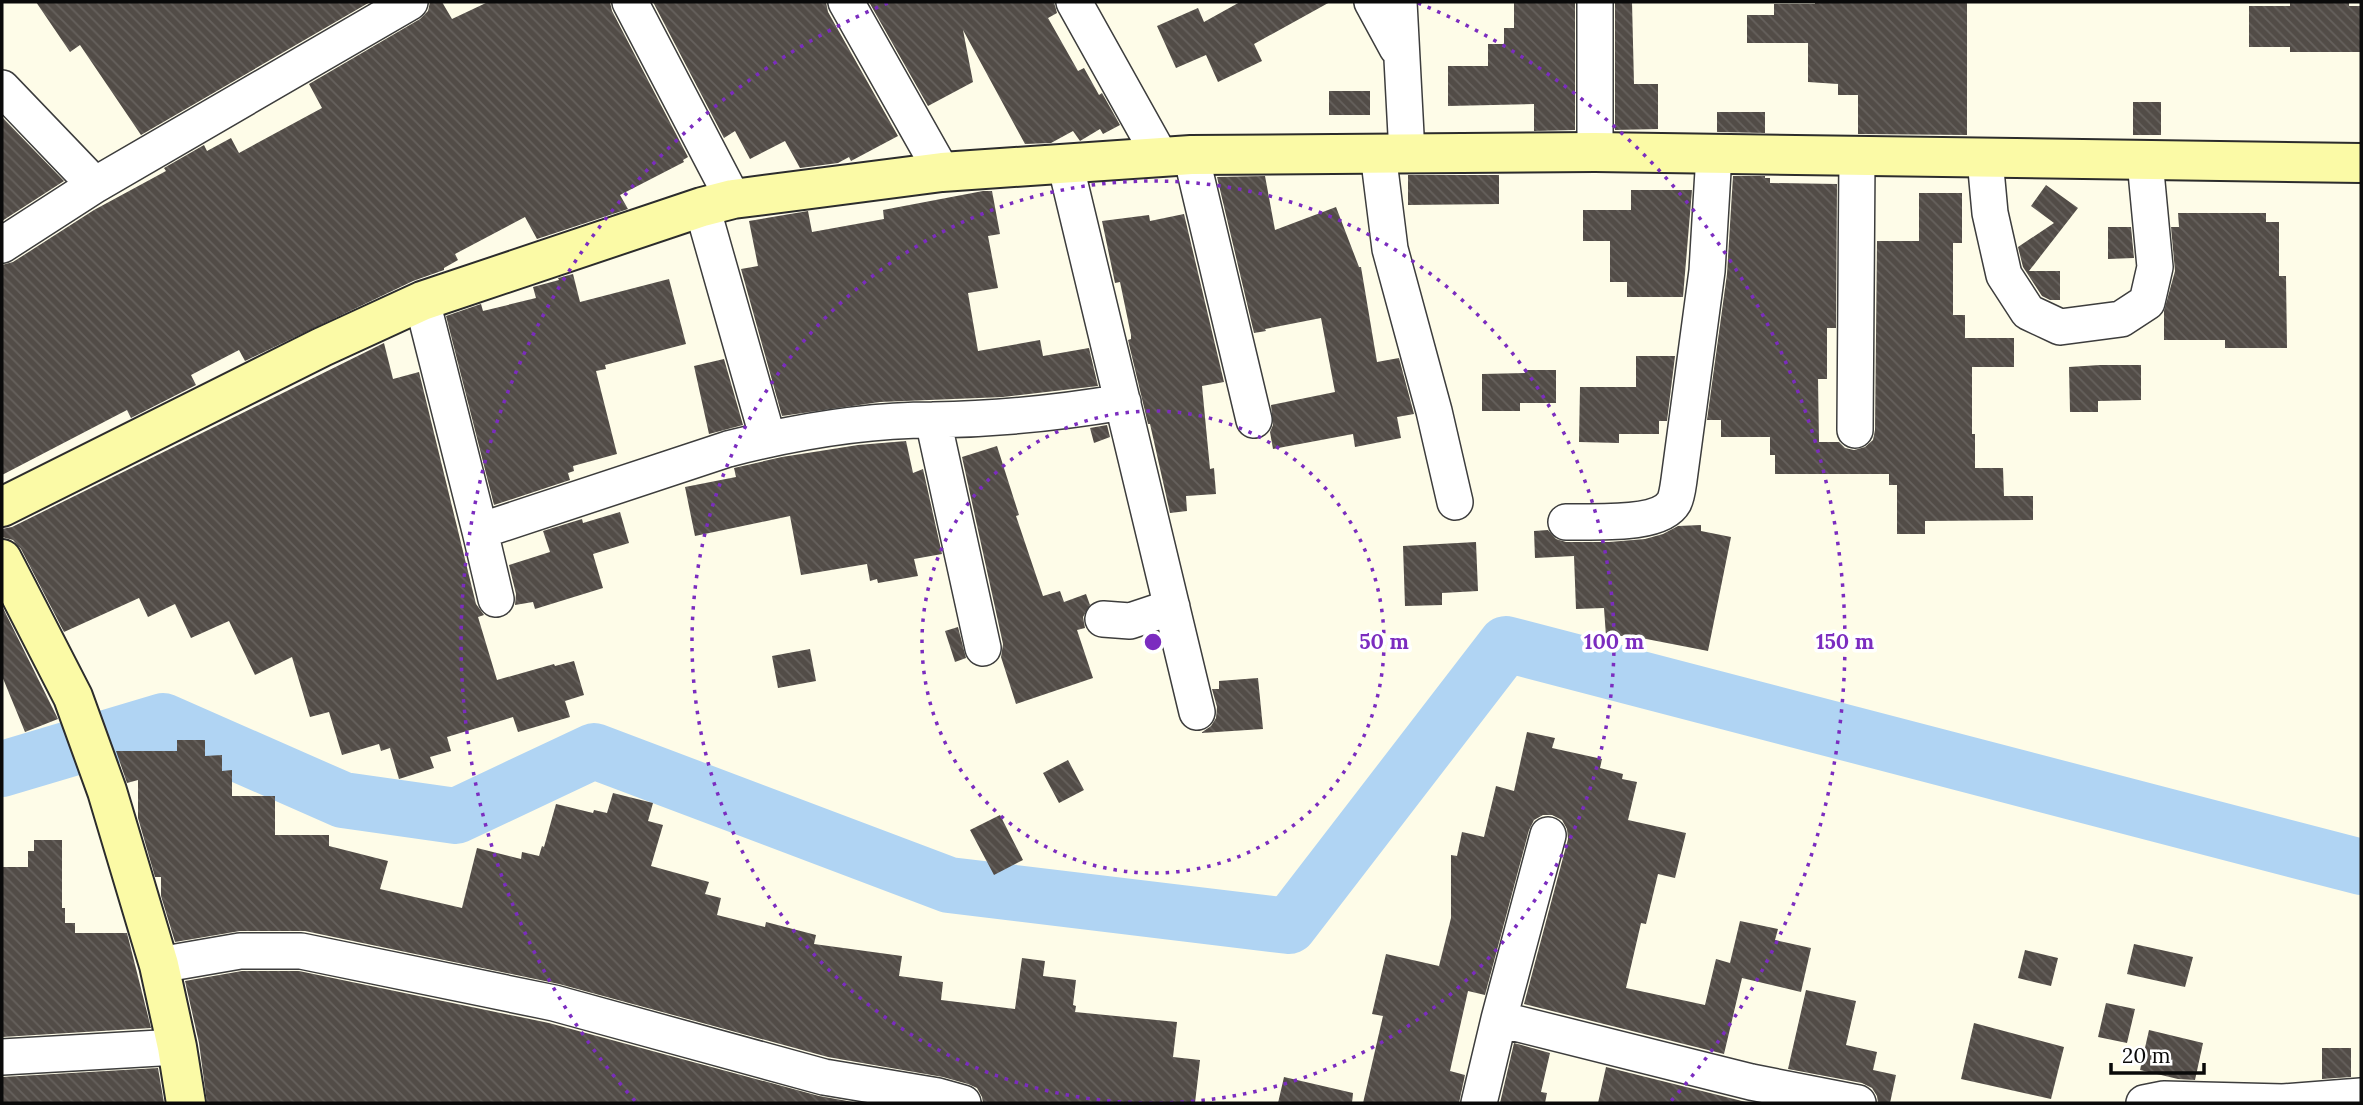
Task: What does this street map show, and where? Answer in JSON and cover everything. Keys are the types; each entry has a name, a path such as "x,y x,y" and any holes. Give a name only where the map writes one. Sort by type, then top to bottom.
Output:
{"street":[{"path":"2,245 95,185 410,2"},
{"path":"630,2 717,203 768,439"},
{"path":"846,2 942,172"},
{"path":"1074,2 1176,155 1254,420"},
{"path":"1372,2 1402,58"},
{"path":"1399,2 1402,58 1393,153 1390,249 1434,411 1455,502"},
{"path":"1595,2 1595,152"},
{"path":"2,88 95,185"},
{"path":"2,507 322,347 422,301 717,203 942,172 1176,155 1595,152 2361,163"},
{"path":"1566,522 1631,520 1664,514 1674,502 1707,271 1714,154"},
{"path":"1855,430 1857,157"},
{"path":"1984,159 1990,214 2004,275 2028,313 2060,327 2121,319 2147,302 2155,267 2145,161"},
{"path":"1065,163 1198,712"},
{"path":"422,301 496,599"},
{"path":"480,531 715,453 768,439 898,420 994,419 1050,414 1123,402"},
{"path":"933,420 983,648"},
{"path":"2,559 73,698 107,791 159,964 186,1103"},
{"path":"1103,619 1130,621 1172,607"},
{"path":"1479,1103 1548,835"},
{"path":"159,964 240,951 301,951 555,1003 821,1090 938,1096 963,1103"},
{"path":"1499,1019 1748,1093 1858,1103"},
{"path":"2,1057 177,1047"},
{"path":"2144,1103 2164,1099 2283,1102 2361,1096"}],"building":[{"path":"36,2 370,2 141,135 80,45 70,52"},
{"path":"430,2 442,2 452,19 488,2 610,2 612,11 688,157 684,162 620,195 628,209 537,239 525,217 455,254 458,260 444,270 413,281 245,361 239,350 191,375 196,385 131,418 127,410 2,475 2,265 13,262 94,210 166,171 164,168 204,145 207,151 231,138 239,153 322,108 309,84 420,19 428,11"},
{"path":"653,2 826,2 828,12 898,136 851,161 849,157 838,163 800,168 785,141 750,159 735,131 724,138"},
{"path":"869,2 1054,2 1057,13 1048,18 1078,71 1084,68 1120,125 1103,134 1100,129 1080,141 1073,131 1051,143 1025,144 963,30 973,82 928,106"},
{"path":"1240,2 1330,2 1254,44 1262,61 1218,82 1206,55 1176,68 1157,26 1198,8 1204,22"},
{"path":"1514,2 1575,2 1575,130 1534,131 1534,104 1448,106 1448,66 1488,66 1488,44 1504,44 1504,28 1514,28"},
{"path":"1615,2 1632,2 1634,84 1658,84 1658,129 1615,130"},
{"path":"1967,2 1967,135 1858,134 1858,95 1838,95 1838,84 1808,82 1808,43 1747,43 1747,15 1774,15 1774,4"},
{"path":"2290,2 2349,2 2349,6 2361,6 2361,52 2290,52 2290,47 2249,47 2249,6 2290,6"},
{"path":"1329,91 1370,91 1370,115 1329,115"},
{"path":"2133,102 2161,102 2161,135 2133,135"},
{"path":"1717,112 1765,112 1765,133 1717,132"},
{"path":"2,117 64,181 2,221"},
{"path":"1408,175 1499,175 1499,204 1408,205"},
{"path":"1265,176 1275,230 1336,207 1361,267 1377,362 1399,358 1414,414 1397,417 1401,438 1355,447 1353,434 1273,449 1270,432 1273,425 1271,405 1335,392 1321,318 1254,333 1217,177"},
{"path":"1733,176 1765,176 1770,178 1770,183 1837,184 1836,328 1827,328 1827,379 1818,379 1819,442 1839,442 1845,448 1854,450 1865,447 1873,440 1875,430 1877,241 1919,241 1919,193 1962,193 1962,243 1953,243 1953,315 1965,315 1965,338 2014,338 2014,367 1972,367 1975,468 2003,468 2004,496 2033,496 2033,520 1925,521 1925,534 1897,534 1897,485 1889,485 1889,474 1775,474 1775,455 1770,455 1770,437 1721,437 1721,420 1707,420 1727,274"},
{"path":"2046,185 2078,208 2029,271 2060,271 2060,300 2050,300 2042,296 2023,267 2018,247 2054,223 2031,206"},
{"path":"1631,190 1692,190 1683,297 1627,297 1627,282 1610,282 1610,241 1583,241 1583,210 1631,210"},
{"path":"992,191 1000,234 988,236 998,288 968,293 978,351 1040,340 1043,356 1089,348 1098,386 1003,397 880,402 782,416 741,269 758,266 749,221 808,211 812,232 884,219 883,210"},
{"path":"2178,213 2266,213 2266,222 2279,222 2279,276 2286,276 2287,348 2225,348 2225,340 2164,340 2164,311 2175,271 2171,227 2179,227"},
{"path":"1184,214 1224,382 1202,386 1210,469 1214,468 1216,494 1186,496 1187,511 1170,513 1128,340 1131,335 1120,282 1115,283 1102,221 1149,215 1150,221"},
{"path":"2108,227 2131,227 2134,258 2108,259"},
{"path":"573,274 580,302 669,279 686,344 605,365 606,369 596,371 617,454 573,466 574,471 568,473 570,480 494,505 446,316 481,304 483,311 536,298 533,287"},
{"path":"384,343 393,379 419,372 476,604 484,615 478,617 497,680 574,661 584,695 565,701 570,717 518,732 513,717 447,737 451,751 430,757 434,768 399,779 390,748 381,751 379,744 342,755 329,712 310,717 292,657 255,675 229,621 191,638 175,604 148,617 139,598 64,632 21,549 13,540 2,537 2,529 12,527"},
{"path":"1636,356 1675,356 1667,421 1659,421 1659,434 1619,434 1619,443 1579,442 1580,387 1636,387"},
{"path":"724,359 743,425 709,434 694,366"},
{"path":"2141,365 2141,400 2098,401 2098,412 2070,412 2069,367"},
{"path":"1525,370 1556,370 1556,403 1520,403 1520,411 1482,411 1482,374 1525,373"},
{"path":"1107,425 1110,437 1094,443 1090,428"},
{"path":"906,441 913,473 923,469 942,554 914,559 918,576 878,583 877,579 870,581 867,564 801,575 790,516 695,536 685,487 736,477 734,468 782,457 858,445"},
{"path":"997,446 1019,515 1016,516 1043,596 1060,591 1064,602 1086,594 1090,605 1083,617 1085,628 1077,630 1093,678 1016,704 1001,657 1003,644 962,457"},
{"path":"620,512 629,543 593,554 603,588 535,609 533,602 515,605 516,594 509,565 550,552 543,531 582,519 583,523"},
{"path":"1701,525 1701,531 1731,537 1708,651 1631,636 1606,636 1604,608 1576,609 1574,556 1535,558 1534,531 1548,530 1556,539 1566,542 1609,542 1645,539 1678,526"},
{"path":"1476,542 1478,591 1442,593 1442,605 1405,606 1403,546"},
{"path":"2,606 58,719 25,732 2,676"},
{"path":"958,627 966,658 955,662 945,631"},
{"path":"810,649 816,681 778,688 772,656"},
{"path":"1258,678 1263,729 1201,733 1211,726 1216,718 1217,707 1212,689 1219,689 1219,681"},
{"path":"1527,732 1555,738 1552,748 1602,759 1600,768 1623,774 1622,779 1637,782 1628,820 1686,833 1675,878 1658,874 1646,924 1641,923 1626,988 1705,1005 1716,959 1730,963 1740,921 1778,929 1775,940 1811,948 1801,992 1742,978 1724,1054 1524,1004 1568,839 1562,820 1552,815 1543,815 1534,820 1529,830 1485,995 1468,991 1450,1071 1465,1075 1459,1103 1363,1103 1383,1016 1372,1014 1386,954 1439,966 1451,918 1451,855 1457,856 1462,832 1484,837 1496,786 1514,791"},
{"path":"177,740 205,740 205,756 222,755 222,771 232,770 232,796 275,796 275,835 329,835 329,846 388,861 380,889 462,908 477,848 521,859 522,852 539,856 556,804 593,813 594,810 607,813 613,793 653,803 648,821 663,825 651,866 709,882 705,894 721,898 717,915 765,927 766,922 816,935 814,944 902,956 899,976 943,982 941,1000 1015,1009 1022,958 1045,961 1043,976 1076,980 1073,1005 1076,1006 1075,1012 1177,1022 1173,1057 1200,1060 1195,1103 983,1103 977,1088 943,1077 828,1057 559,984 305,931 240,931 175,942 161,896 161,877 155,877 138,818 138,780 127,783 116,751 177,751"},
{"path":"1068,760 1084,790 1059,803 1043,773"},
{"path":"1000,815 1023,860 994,875 970,830"},
{"path":"34,840 62,840 62,908 65,908 65,923 75,923 75,933 127,933 151,1028 2,1037 2,867 28,867 28,851 34,851"},
{"path":"2134,944 2193,957 2185,987 2127,974"},
{"path":"2025,950 2058,958 2051,986 2018,978"},
{"path":"242,971 299,971 549,1023 819,1096 859,1103 207,1103 199,1043 185,981"},
{"path":"1806,990 1856,1001 1846,1045 1877,1052 1873,1070 1896,1075 1890,1103 1878,1103 1872,1088 1862,1083 1788,1069"},
{"path":"2106,1003 2135,1009 2127,1043 2098,1037"},
{"path":"1974,1023 2064,1047 2051,1099 1961,1079"},
{"path":"2149,1030 2203,1043 2195,1080 2140,1070"},
{"path":"1514,1043 1550,1053 1541,1092 1547,1093 1545,1103 1500,1103"},
{"path":"2322,1048 2351,1048 2351,1077 2322,1079"},
{"path":"1606,1067 1746,1102 1755,1103 1598,1103"},
{"path":"158,1068 164,1103 2,1103 2,1077"},
{"path":"1284,1077 1353,1093 1352,1103 1278,1103"}],"waterway":[{"path":"2,769 163,721 343,800 456,816 594,751 949,885 1289,926 1506,644 2361,867"}]}
